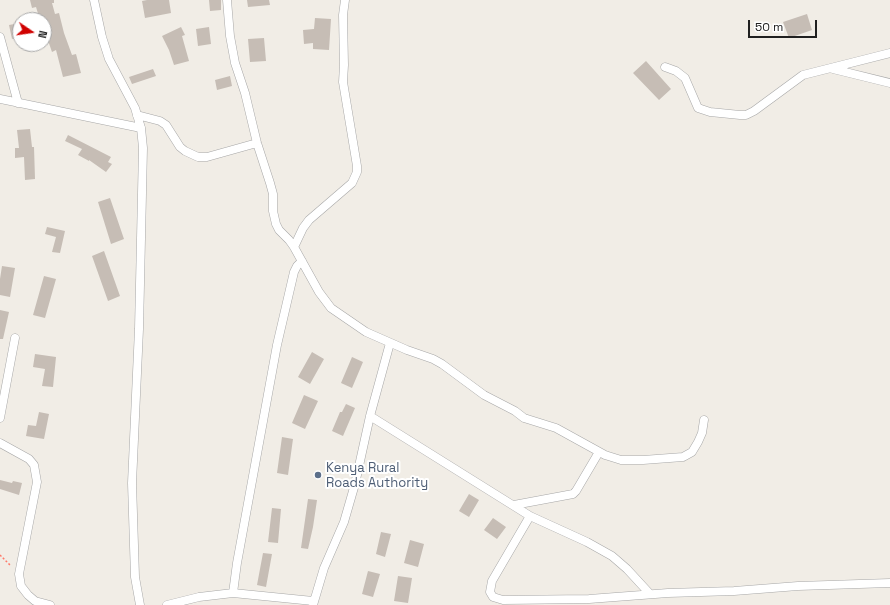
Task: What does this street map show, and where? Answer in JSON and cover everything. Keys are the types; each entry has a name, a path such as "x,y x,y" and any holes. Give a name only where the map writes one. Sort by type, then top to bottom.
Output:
{"street":[{"path":"94,0 102,37 109,59 135,108 143,148 139,322 132,483 135,577 140,605"},
{"path":"227,0 230,36 235,63 245,93 257,143 273,194 273,211 276,224 279,230 294,247 319,292 331,308 366,332 438,362 484,395 515,411 524,418 556,428 605,455 621,460 683,457 692,452 698,442 702,433 704,420"},
{"path":"294,247 303,228 309,220 352,183 357,172 343,82 343,15 345,0"},
{"path":"0,37 18,103"},
{"path":"665,67 676,70 685,78 698,108 710,112 740,115 754,111 803,75 890,53"},
{"path":"832,68 890,83"},
{"path":"0,99 140,128"},
{"path":"137,115 160,121 166,125 180,147 198,157 257,143"},
{"path":"234,593 238,556 277,345 294,272 302,261"},
{"path":"0,418 15,338"},
{"path":"168,605 199,598 234,593 313,603 324,568 344,522 355,484 370,416 390,343"},
{"path":"370,416 530,516 587,542 612,556 627,569 650,594"},
{"path":"0,443 29,459 34,465 37,482 19,574 22,586 28,595 35,601 50,605"},
{"path":"514,505 573,494 599,452"},
{"path":"530,516 492,581 490,592 493,597 503,600 593,598 734,591 798,586 890,583"},
{"path":"593,598 599,605"}],"building":[{"path":"30,0 54,0 54,3 52,3 55,14 59,13 72,55 76,54 81,73 63,77 56,50 52,52 52,12 38,12 36,7 32,8"},
{"path":"169,0 171,13 145,18 142,1"},
{"path":"209,0 221,0 221,10 210,11"},
{"path":"247,0 269,0 270,5 248,7"},
{"path":"807,14 812,30 789,38 783,22"},
{"path":"315,18 331,19 329,50 313,49 313,43 304,44 303,30 314,29"},
{"path":"12,24 12,39 9,25"},
{"path":"181,27 185,35 182,36 189,61 174,65 162,36"},
{"path":"209,27 211,44 198,46 196,29"},
{"path":"264,38 266,61 250,62 248,39"},
{"path":"646,61 671,89 659,100 633,73"},
{"path":"153,69 156,76 132,84 129,77"},
{"path":"230,76 232,86 217,90 215,80"},
{"path":"30,129 32,147 34,147 35,179 25,180 24,157 15,158 15,148 19,148 17,130"},
{"path":"68,135 111,157 108,162 112,164 106,172 89,160 78,155 82,149 65,141"},
{"path":"110,198 124,239 111,244 98,202"},
{"path":"47,227 65,231 60,253 52,252 56,237 45,234"},
{"path":"104,251 120,296 108,301 92,256"},
{"path":"2,266 15,268 10,297 0,295"},
{"path":"44,276 56,279 45,318 33,315"},
{"path":"0,310 9,312 3,339 0,339"},
{"path":"312,352 324,359 310,384 298,377"},
{"path":"35,354 56,357 53,387 42,386 45,369 33,367"},
{"path":"352,357 363,362 352,388 341,383"},
{"path":"304,395 318,401 305,429 292,423"},
{"path":"346,404 355,408 343,436 332,431 340,412 342,412"},
{"path":"39,412 49,414 44,439 26,436 28,425 36,426"},
{"path":"282,437 293,439 288,475 277,473"},
{"path":"0,480 12,483 13,481 22,483 19,495 0,489"},
{"path":"469,494 479,500 469,517 459,511"},
{"path":"308,499 317,500 308,549 301,548"},
{"path":"272,508 281,509 278,543 268,542"},
{"path":"493,518 506,527 497,539 484,530"},
{"path":"381,532 391,534 385,557 376,554"},
{"path":"410,540 424,544 418,567 404,563"},
{"path":"263,553 272,554 266,587 257,585"},
{"path":"368,571 380,574 373,597 362,594"},
{"path":"398,576 412,578 408,603 394,601"}],"place":[{"name":"Kenya Rural Roads Authority","path":"318,475"}]}
